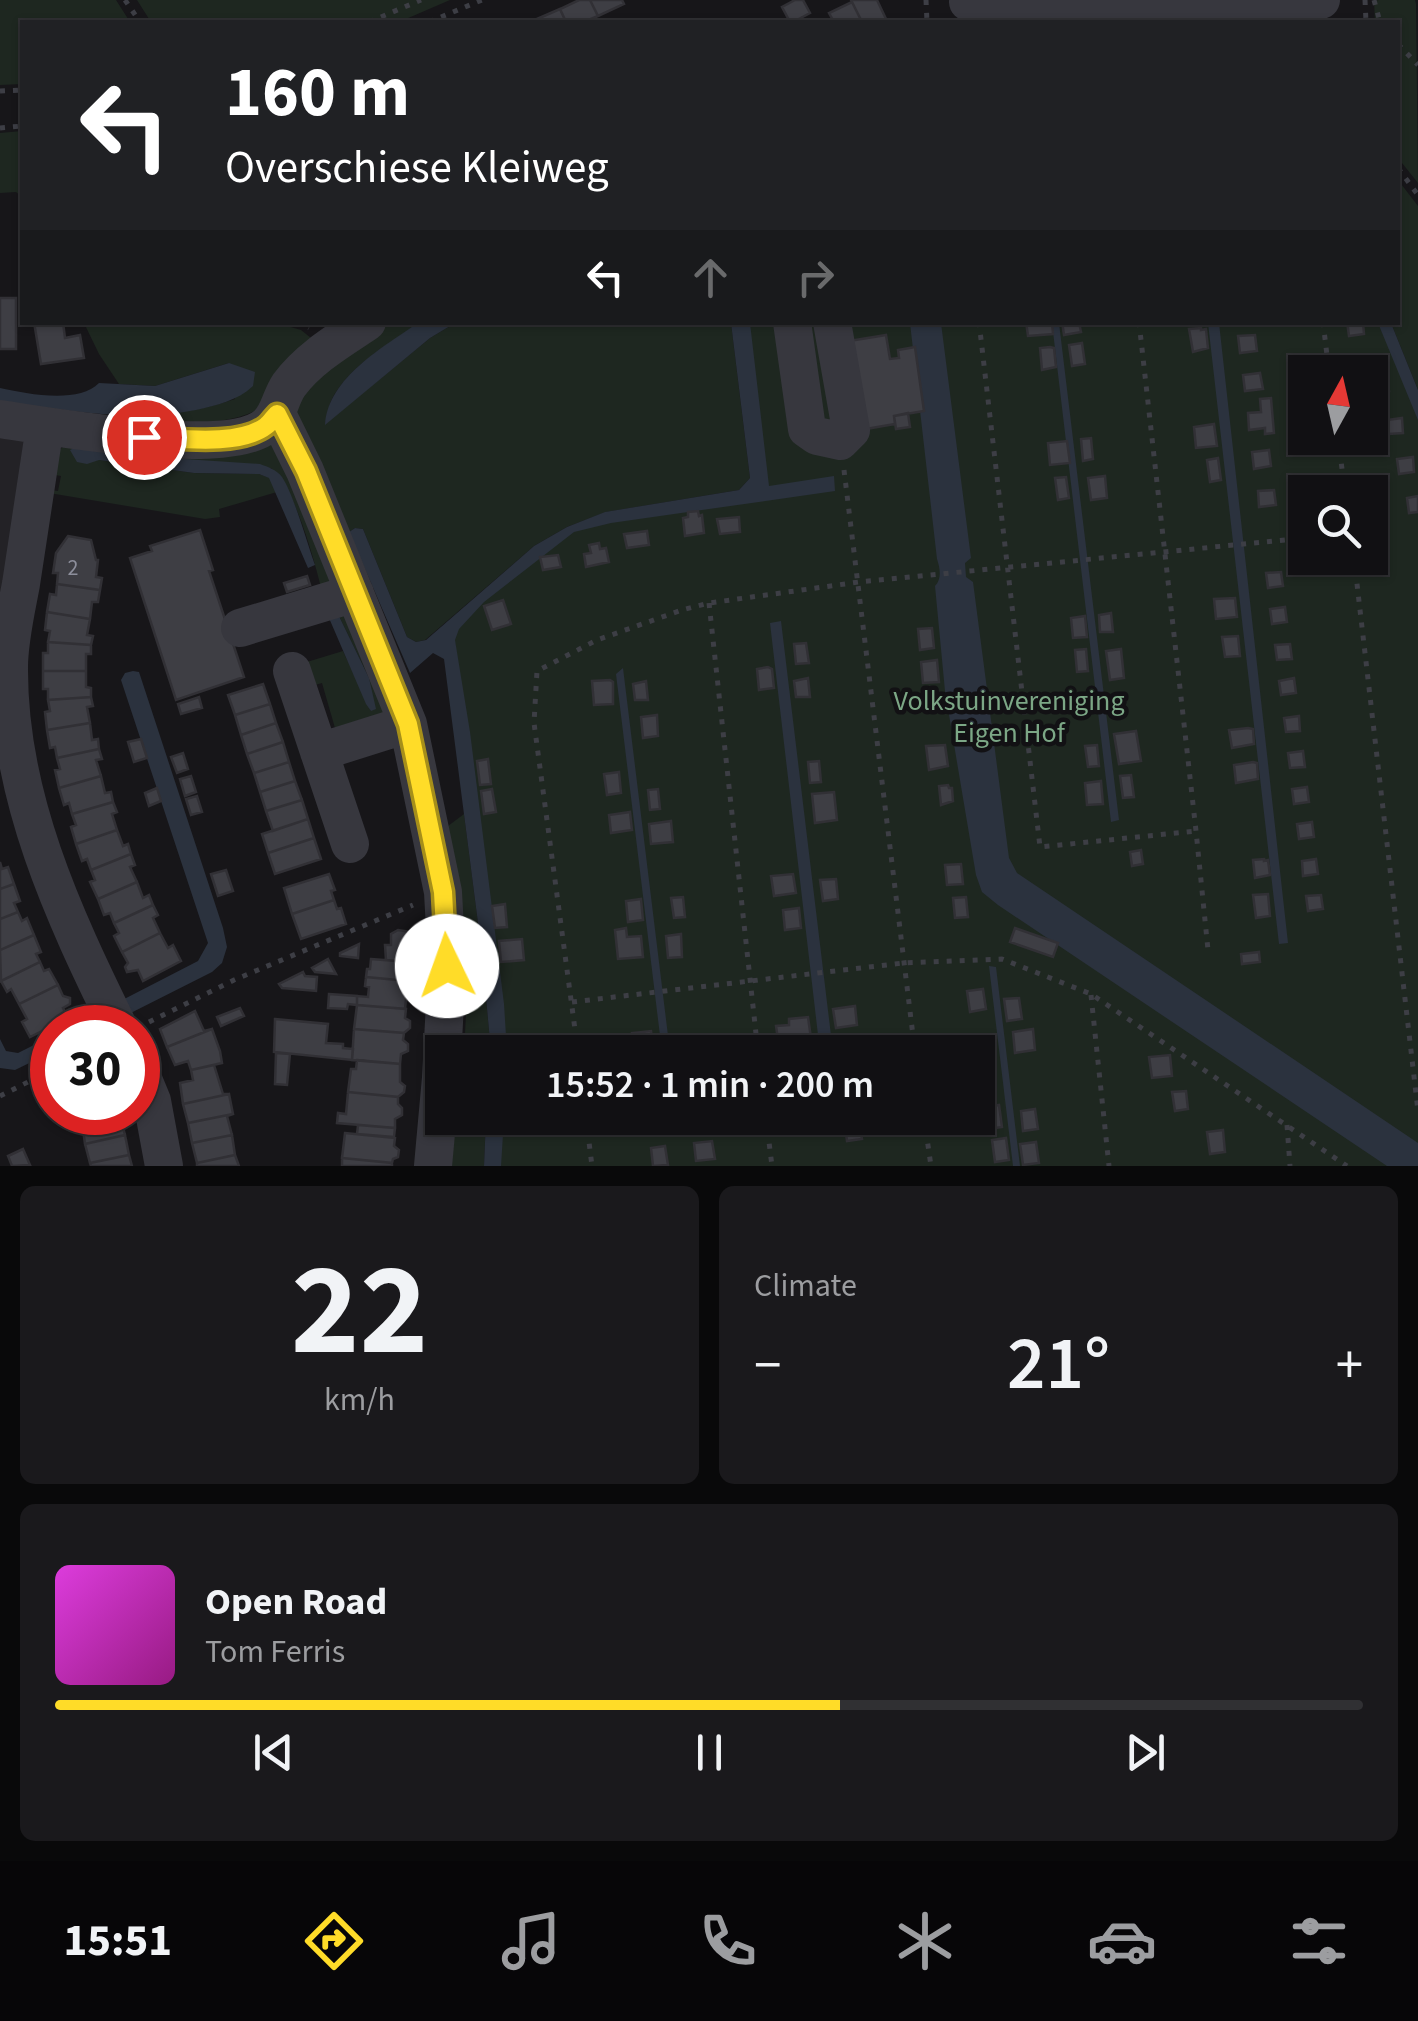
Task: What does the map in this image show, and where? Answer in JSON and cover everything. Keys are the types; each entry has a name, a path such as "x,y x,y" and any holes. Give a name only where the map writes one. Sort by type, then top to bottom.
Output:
{"street":[{"path":"964,8 1048,0 1150,8 1255,10 1321,0"},
{"path":"0,419 144,437 245,436 266,427 298,374 330,346 363,325"},
{"path":"792,325 807,429 840,441 850,430 832,325"},
{"path":"277,414 306,471 408,724 443,892 447,966 433,1166"},
{"path":"45,426 8,663 10,708 22,789 34,828 58,895 108,1005"},
{"path":"240,628 355,593"},
{"path":"292,671 350,844"},
{"path":"319,752 408,724"},
{"path":"158,1135 164,1166"}],"path":[{"path":"374,20 420,0"},
{"path":"434,20 482,0"},
{"path":"1400,46 1418,65"},
{"path":"1400,171 1418,195"},
{"path":"978,325 1040,847 1196,832"},
{"path":"1139,325 1208,950"},
{"path":"1323,325 1328,355"},
{"path":"840,441 914,1035"},
{"path":"576,1035 534,723 537,671 597,640 709,603 859,582 1288,540"},
{"path":"1356,575 1418,1111"},
{"path":"709,603 756,1035"},
{"path":"160,1017 234,980 443,892"},
{"path":"572,1002 903,963 1002,958 1092,994 1347,1166"},
{"path":"1092,994 1109,1166"},
{"path":"0,1096 30,1081"},
{"path":"1286,1125 1290,1166"},
{"path":"588,1135 592,1166"},
{"path":"768,1135 772,1166"},
{"path":"926,1135 931,1166"}],"shaded area":[{"path":"0,395 37,406 0,603"}],"green space":[{"path":"0,0 116,0 129,20 20,20 20,84 0,85"},
{"path":"137,0 450,0 404,20 150,20"},
{"path":"1415,0 1416,4 1418,183 1400,160 1400,20 1375,20 1374,1"},
{"path":"20,131 20,195 0,193 0,133"},
{"path":"1400,183 1418,206 1418,390 1392,325 1400,325"},
{"path":"85,325 284,325 311,338 255,411 196,423 89,414 163,414 235,399 229,363 155,386 119,384"},
{"path":"384,325 416,325 348,377 331,401 325,424 430,338 452,325 731,325 750,478 739,490 606,512 567,527 534,546 425,640 416,642 407,637 363,529 349,532 294,421 297,399 329,359"},
{"name":"Volkstuinvereniging Eigen Hof","path":"741,325 1385,325 1418,404 1418,1166 497,1166 498,1135 995,1135 995,1035 499,1035 453,625 572,528 755,494"},
{"path":"68,444 273,444 334,575 322,591 296,507 271,468 99,460 194,473 259,474 270,478 277,492 219,509 220,517 205,519 49,493 58,491 61,476 50,474 57,451"},
{"path":"338,614 349,618 387,716 335,728 322,683 305,688 297,665 343,651 371,711 369,678"},
{"path":"464,814 489,1035 465,1035 469,957 448,826"},
{"path":"453,1135 485,1135 484,1166 450,1166"}],"water":[{"path":"415,325 452,325 430,338 325,425 336,392 375,353"},
{"path":"731,325 750,325 769,486 834,476 835,491 611,523 574,532 484,602 459,629 455,640 504,1004 506,1035 489,1035 444,659 433,653 410,673 349,532 363,529 407,637 416,642 426,640 534,546 567,527 605,512 739,490 750,478"},
{"path":"910,325 941,325 971,558 965,563 966,577 973,582 1009,858 1017,873 1418,1143 1418,1166 1387,1166 982,892 945,691 935,586 940,570"},
{"path":"1052,325 1059,325 1119,820 1111,822"},
{"path":"1208,325 1219,325 1288,943 1279,944"},
{"path":"1379,325 1392,325 1418,390 1418,420"},
{"path":"229,363 255,372 253,386 233,399 196,410 122,415 0,401 0,388 52,396 79,393 99,383 155,386"},
{"path":"76,447 260,464 272,469 282,477 291,495 315,565 308,568 269,478 99,460 87,464 77,462 70,450"},
{"path":"338,614 369,678 376,709 371,711 329,618"},
{"path":"781,621 831,1035 818,1035 770,623"},
{"path":"623,668 668,1035 660,1035 616,674"},
{"path":"139,672 227,947 222,963 212,972 147,1005 113,1005 198,961 208,943 121,680 125,673"},
{"path":"989,966 996,967 1020,1166 1013,1166"},
{"path":"0,1039 6,1051 18,1053 30,1047 30,1063 15,1070 0,1068"},
{"path":"485,1135 503,1135 501,1166 484,1166"}],"building":[{"path":"579,0 590,0 598,16 565,20 560,9"},
{"path":"590,0 622,0 624,4 598,16"},
{"path":"803,0 810,13 789,20 782,7"},
{"path":"851,0 877,0 887,20 861,20"},
{"path":"852,2 861,20 833,20 829,13"},
{"path":"560,9 565,20 535,20"},
{"path":"0,298 16,298 16,349 0,349"},
{"path":"34,325 63,325 65,338 80,335 84,358 41,364"},
{"path":"1026,325 1052,325 1053,334 1028,336"},
{"path":"1062,325 1080,325 1081,332 1064,335"},
{"path":"1347,325 1363,325 1364,334 1349,336"},
{"path":"1189,329 1206,329 1208,348 1193,352"},
{"path":"886,335 890,359 899,358 898,350 915,347 924,411 894,416 895,424 866,429 843,342"},
{"path":"1255,335 1257,351 1240,353 1238,336"},
{"path":"1082,343 1085,364 1072,366 1069,345"},
{"path":"1040,348 1054,348 1056,367 1042,370"},
{"path":"1260,373 1263,389 1245,391 1243,375"},
{"path":"1271,398 1274,433 1265,434 1265,428 1249,430 1248,413 1261,412 1260,399"},
{"path":"908,413 910,427 896,429 894,416"},
{"path":"1402,418 1403,433 1389,434 1388,420"},
{"path":"1214,424 1217,446 1196,448 1194,427"},
{"path":"1091,438 1093,459 1083,461 1081,439"},
{"path":"1067,441 1070,463 1050,465 1048,443"},
{"path":"1269,450 1271,466 1254,469 1252,452"},
{"path":"1413,457 1414,472 1399,474 1397,459"},
{"path":"1218,458 1221,480 1210,482 1207,460"},
{"path":"1105,476 1107,498 1091,500 1088,478"},
{"path":"1066,477 1069,498 1058,500 1055,478"},
{"path":"1274,490 1276,505 1259,507 1258,491"},
{"path":"1418,496 1418,512 1409,513 1407,498"},
{"path":"698,511 704,533 685,536 683,518 688,517 688,512"},
{"path":"739,517 740,532 720,534 717,519"},
{"path":"200,530 213,570 209,571 244,677 176,700 130,558 152,551 150,546"},
{"path":"647,531 649,545 627,548 624,534"},
{"path":"68,536 91,540 98,560 96,577 102,578 100,590 57,584 58,573 53,573 56,553"},
{"path":"599,543 600,549 606,548 609,562 586,567 584,554 591,553 589,545"},
{"path":"558,555 561,567 543,570 540,557"},
{"path":"1281,572 1283,586 1268,588 1266,573"},
{"path":"307,576 310,585 287,592 284,583"},
{"path":"57,584 100,590 98,602 92,602 90,619 47,612 50,594 56,595"},
{"path":"1235,598 1237,617 1216,619 1214,599"},
{"path":"503,600 511,624 492,630 484,606"},
{"path":"1285,607 1287,622 1272,624 1270,609"},
{"path":"47,612 90,619 87,635 93,636 91,645 48,642"},
{"path":"1111,613 1113,632 1100,632 1099,615"},
{"path":"1085,616 1087,637 1073,638 1071,618"},
{"path":"932,628 934,648 920,650 918,629"},
{"path":"1238,636 1240,656 1225,657 1222,637"},
{"path":"48,642 91,645 91,654 86,654 86,671 43,671 43,653 48,653"},
{"path":"806,643 809,663 796,664 794,644"},
{"path":"1290,644 1292,659 1277,660 1275,645"},
{"path":"1086,649 1088,671 1077,672 1075,650"},
{"path":"1121,649 1124,678 1110,680 1106,651"},
{"path":"937,660 939,682 923,683 921,662"},
{"path":"757,669 772,669 774,688 759,690"},
{"path":"43,671 86,671 86,687 91,688 91,697 48,700 48,689 43,689"},
{"path":"808,678 810,697 796,697 794,681"},
{"path":"1294,678 1296,693 1281,695 1279,681"},
{"path":"610,680 613,704 594,705 592,681"},
{"path":"646,681 648,700 635,700 633,684"},
{"path":"263,684 270,704 235,715 228,695"},
{"path":"91,697 93,706 87,707 90,723 47,730 48,700"},
{"path":"199,697 202,708 181,714 178,704"},
{"path":"270,704 276,723 241,735 235,715"},
{"path":"657,715 658,736 643,738 641,717"},
{"path":"1299,716 1300,731 1286,732 1284,718"},
{"path":"90,723 92,740 98,739 99,749 57,758 55,747 50,748 47,730"},
{"path":"276,723 283,742 247,754 241,735"},
{"path":"1253,729 1254,744 1232,748 1229,730"},
{"path":"1136,731 1141,761 1119,764 1114,734"},
{"path":"141,739 147,758 134,762 128,742"},
{"path":"283,742 289,762 254,773 247,754"},
{"path":"945,745 948,766 929,770 926,746"},
{"path":"1097,745 1099,766 1088,767 1085,746"},
{"path":"99,749 102,759 96,760 101,776 59,788 57,758"},
{"path":"1303,751 1305,767 1290,768 1288,753"},
{"path":"183,753 188,769 177,773 171,757"},
{"path":"488,759 491,784 480,785 477,761"},
{"path":"819,761 821,782 810,783 808,762"},
{"path":"289,762 295,781 260,792 254,773"},
{"path":"1257,763 1258,779 1236,783 1234,765"},
{"path":"619,772 621,793 607,795 604,774"},
{"path":"1131,775 1134,797 1123,798 1120,776"},
{"path":"101,776 105,793 111,792 113,802 72,814 69,803 64,805 59,788"},
{"path":"191,776 196,792 185,796 180,779"},
{"path":"295,781 302,800 266,811 260,792"},
{"path":"1101,781 1103,804 1087,805 1085,783"},
{"path":"948,785 953,801 941,805 939,786"},
{"path":"1307,787 1309,802 1294,804 1292,789"},
{"path":"157,788 161,801 149,806 145,793"},
{"path":"492,789 496,812 484,814 481,791"},
{"path":"658,789 660,809 650,810 648,790"},
{"path":"834,792 837,820 815,823 812,794"},
{"path":"197,796 202,812 191,815 186,799"},
{"path":"302,800 308,819 273,831 266,811"},
{"path":"113,802 117,830 76,844 72,814"},
{"path":"630,812 632,830 611,833 609,815"},
{"path":"308,819 314,838 268,853 262,834"},
{"path":"671,821 673,842 651,844 649,824"},
{"path":"1312,822 1314,837 1299,839 1297,824"},
{"path":"117,830 131,854 91,870 87,859 82,861 76,844"},
{"path":"314,838 321,859 275,874 268,853"},
{"path":"1141,850 1143,864 1132,866 1130,852"},
{"path":"131,854 135,865 130,867 137,882 98,899 90,882 95,880 91,870"},
{"path":"1316,859 1318,874 1303,876 1302,861"},
{"path":"1253,860 1268,860 1270,875 1255,878"},
{"path":"0,862 2,869 8,867 14,884 0,889"},
{"path":"961,864 963,884 947,885 945,865"},
{"path":"226,870 233,891 218,896 211,874"},
{"path":"329,874 334,900 292,914 284,888"},
{"path":"793,874 796,893 774,896 771,876"},
{"path":"836,879 838,899 823,901 820,880"},
{"path":"137,882 143,898 149,895 153,905 114,923 110,913 104,915 98,899"},
{"path":"14,884 20,901 14,903 18,912 0,919 0,889"},
{"path":"1268,894 1270,916 1256,918 1253,895"},
{"path":"1321,895 1323,909 1308,911 1306,896"},
{"path":"683,897 685,917 674,918 671,898"},
{"path":"966,897 968,917 955,918 953,898"},
{"path":"641,899 643,920 628,922 626,901"},
{"path":"334,900 346,924 301,939 292,914"},
{"path":"505,904 507,927 495,928 492,906"},
{"path":"153,905 158,915 153,918 160,933 122,952 114,936 119,933 114,923"},
{"path":"799,908 801,928 785,930 783,910"},
{"path":"18,912 22,921 27,918 34,935 0,950 0,919"},
{"path":"626,928 627,937 641,936 643,957 618,959 615,930"},
{"path":"1015,928 1058,943 1053,957 1010,942"},
{"path":"398,930 411,932 409,962 386,960 385,945 391,945 391,934"},
{"path":"160,933 168,948 173,945 181,961 143,981 138,970 127,972 128,963 122,952"},
{"path":"681,934 682,957 668,958 666,936"},
{"path":"34,935 41,952 36,954 40,962 1,981 0,950"},
{"path":"522,939 524,960 501,962 499,941"},
{"path":"359,944 358,958 340,956 340,953"},
{"path":"1259,952 1260,962 1242,964 1241,954"},
{"path":"328,959 336,974 315,972 312,968"},
{"path":"371,959 409,962 408,981 366,977"},
{"path":"40,962 58,985 19,1004 1,981"},
{"path":"303,972 305,976 317,977 316,991 282,988 279,984"},
{"path":"366,977 408,981 405,1009 357,1005 357,996 368,997"},
{"path":"58,985 63,996 70,998 68,1005 30,1005 30,1037 19,1004"},
{"path":"983,989 986,1009 970,1012 967,991"},
{"path":"329,994 357,996 357,1005 328,1008"},
{"path":"1019,998 1022,1019 1007,1021 1004,999"},
{"path":"357,1005 406,1009 410,1028 404,1033 354,1029"},
{"path":"855,1006 857,1025 836,1028 833,1009"},
{"path":"240,1008 244,1016 221,1026 217,1017"},
{"path":"195,1011 204,1031 212,1029 167,1047 160,1029"},
{"path":"808,1017 811,1035 777,1035 776,1026 789,1025 789,1019"},
{"path":"275,1019 328,1024 326,1043 353,1049 352,1060 274,1052"},
{"path":"212,1029 222,1063 191,1070 188,1061 175,1065 167,1047"},
{"path":"354,1029 404,1033 408,1051 401,1054 400,1064 352,1060"},
{"path":"1033,1029 1035,1050 1015,1053 1013,1032"},
{"path":"276,1053 290,1054 287,1085 275,1084"},
{"path":"1170,1055 1172,1076 1152,1078 1149,1057"},
{"path":"357,1060 400,1064 404,1092 398,1097 348,1092 351,1069 356,1069"},
{"path":"214,1065 223,1094 229,1094 183,1104 180,1083 193,1080 191,1070"},
{"path":"1186,1091 1188,1109 1175,1111 1172,1092"},
{"path":"348,1092 398,1097 402,1115 395,1119 395,1128 337,1123 338,1113 346,1114"},
{"path":"229,1094 233,1114 188,1123 183,1104"},
{"path":"999,1105 1002,1127 995,1128 995,1106"},
{"path":"1035,1109 1038,1129 1023,1131 1021,1111"},
{"path":"233,1114 227,1116 232,1135 192,1143 188,1123"},
{"path":"358,1125 395,1128 394,1137 357,1134"},
{"path":"1223,1130 1225,1152 1210,1154 1207,1132"},
{"path":"345,1133 395,1138 398,1157 392,1163 342,1158"},
{"path":"84,1135 125,1135 85,1144"},
{"path":"125,1135 129,1155 90,1163 85,1144"},
{"path":"232,1135 235,1155 197,1163 192,1143"},
{"path":"846,1135 861,1135 862,1139 847,1141"},
{"path":"1006,1138 1009,1160 995,1162 992,1140"},
{"path":"712,1141 715,1159 696,1161 694,1143"},
{"path":"1036,1142 1039,1163 1023,1165 1020,1144"},
{"path":"665,1146 668,1165 653,1166 651,1148"},
{"path":"23,1149 30,1165 12,1166 8,1156"},
{"path":"129,1155 132,1166 90,1163"},
{"path":"235,1155 239,1166 197,1166 197,1163"},
{"path":"342,1158 392,1163 392,1166 342,1166"}],"route":[{"path":"144,437 245,436 266,427 277,414 306,471 408,724 443,892 447,966"}]}
